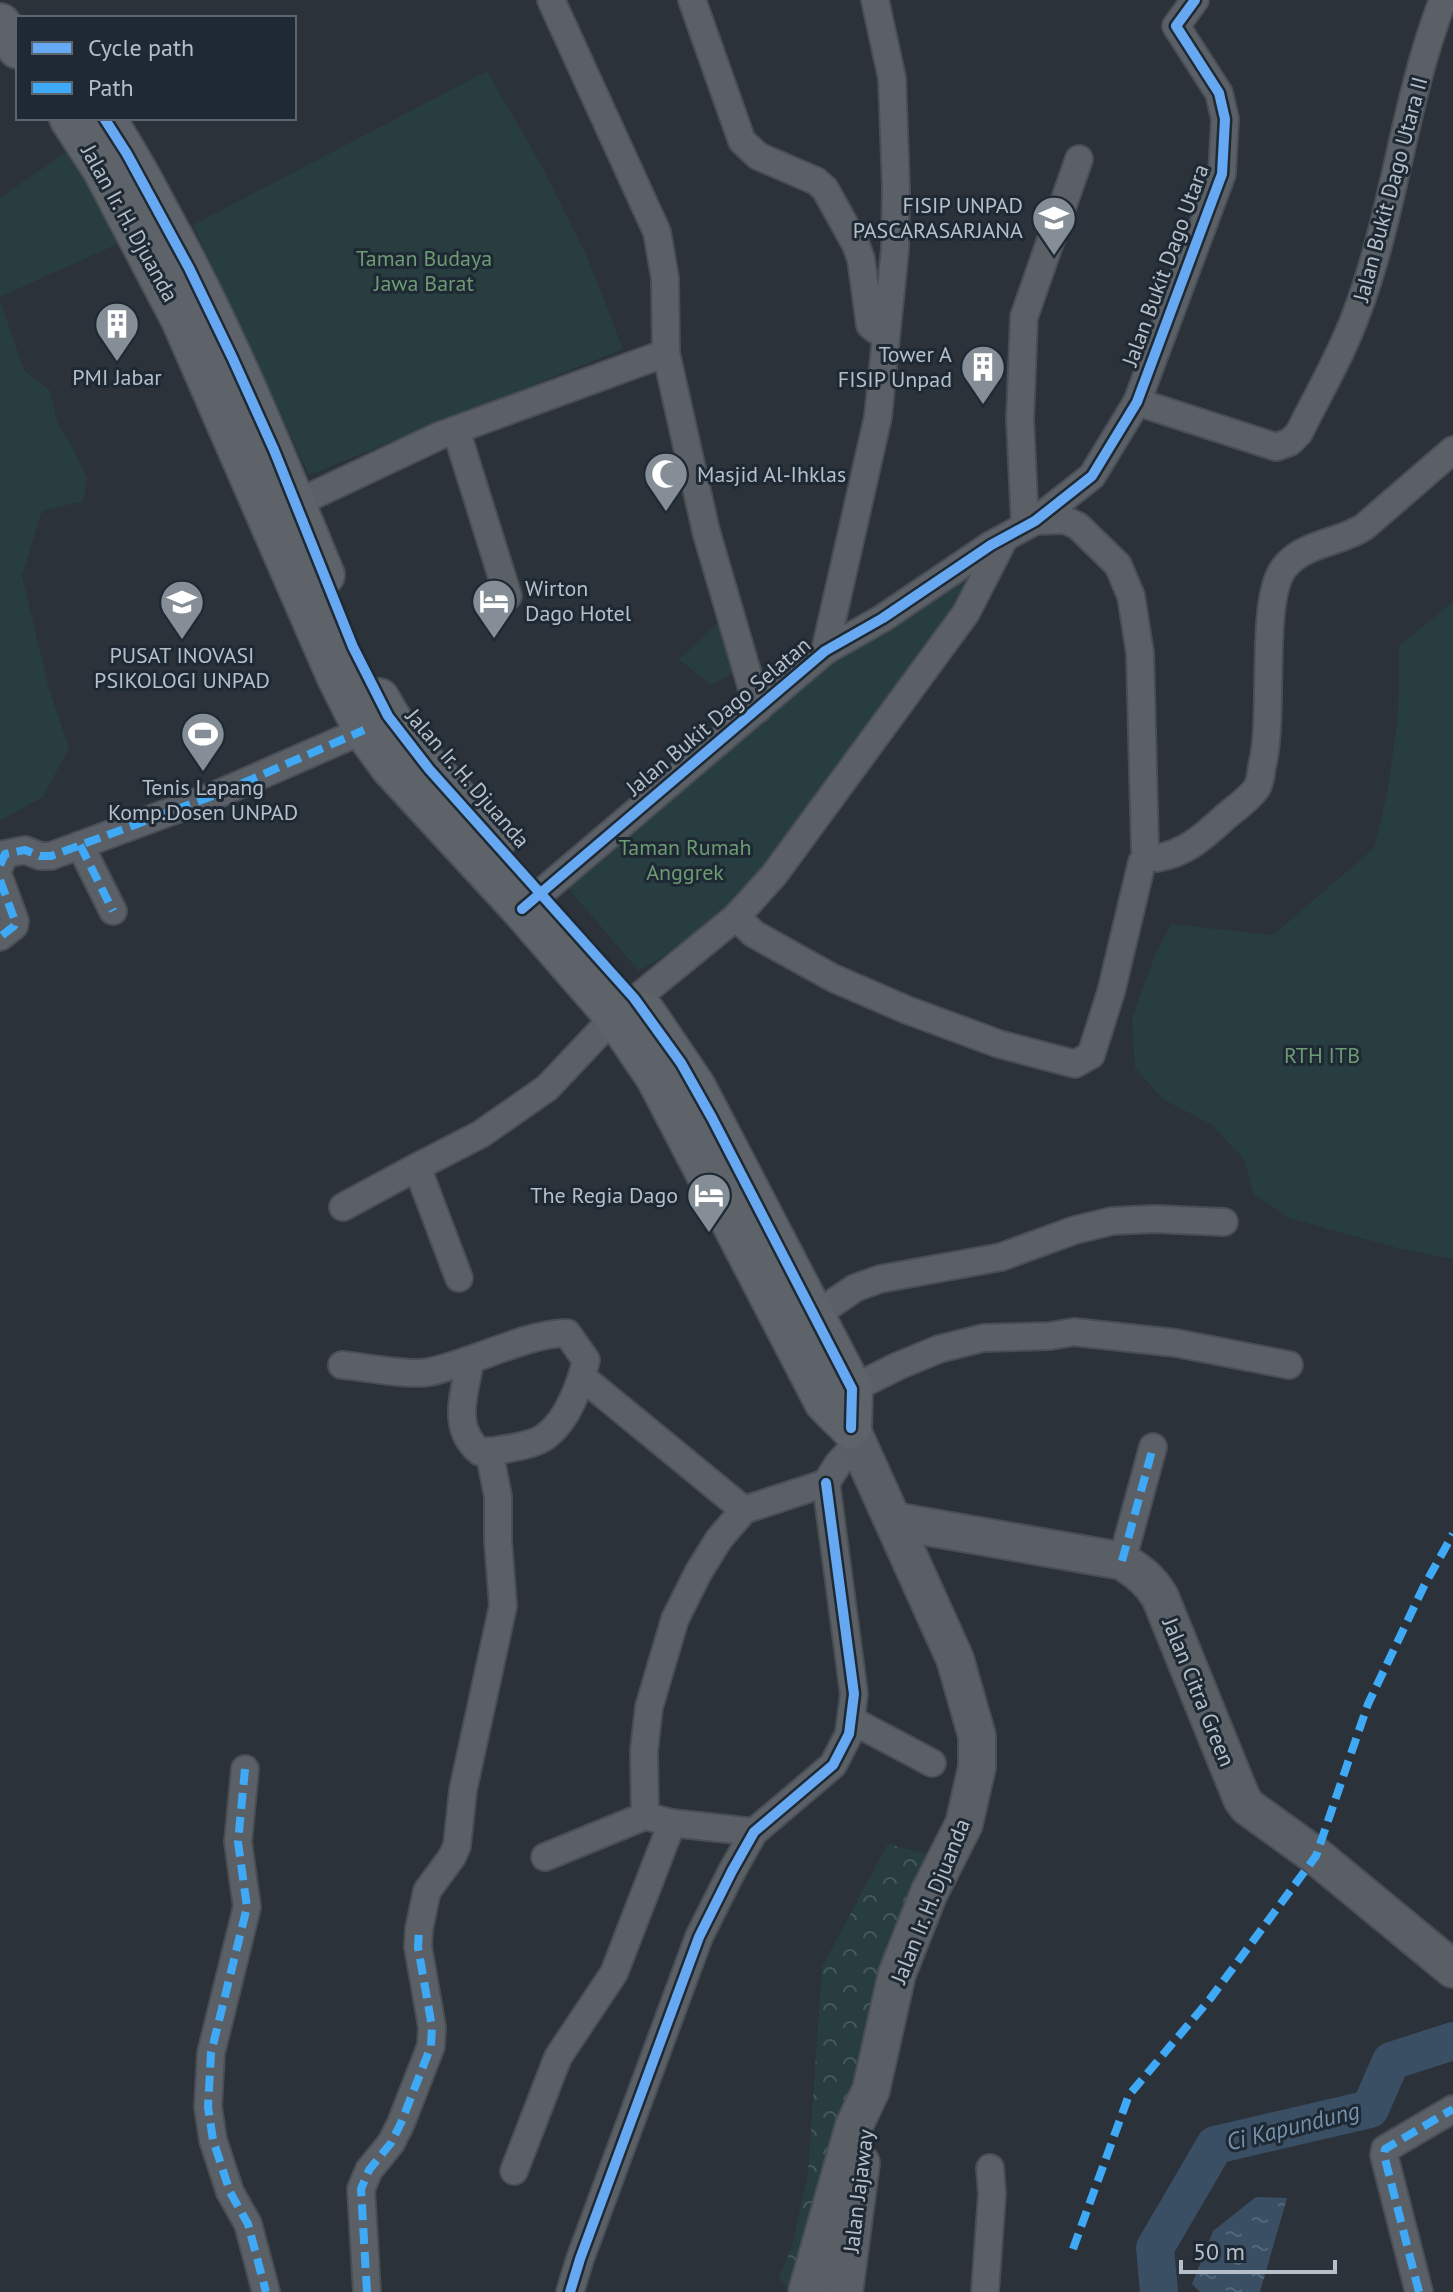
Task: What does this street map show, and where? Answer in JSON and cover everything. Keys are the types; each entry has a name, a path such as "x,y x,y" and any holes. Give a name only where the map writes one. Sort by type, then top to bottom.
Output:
{"main road":[{"path":"16,0 29,16"},
{"path":"0,24 16,45"},
{"name":"Jalan Ir. H. Djuanda","path":"71,120 103,169 388,716 531,900 695,1087 852,1389 854,1435"},
{"name":"Jalan Ir. H. Djuanda","path":"105,120 138,173 189,268 232,357 338,678 364,730 391,767 531,900"},
{"name":"Jalan Ir. H. Djuanda","path":"624,1007 657,1078 825,1402 854,1435"}],"street":[{"name":"Jalan Bukit Dago Selatan","path":"551,0 653,219 665,278 666,353 706,531 758,709"},
{"path":"692,0 742,141 758,156 816,181 825,189 861,259 870,325 886,332"},
{"path":"825,651 878,417 895,249 892,78 875,0"},
{"name":"Jalan Bukit Dago Utara","path":"1022,528 1087,482 1137,402 1222,174 1225,119 1219,93 1176,26 1195,0"},
{"name":"Jalan Bukit Dago Utara II","path":"1137,402 1276,447 1290,442 1299,433 1357,314 1387,211 1432,29 1443,0"},
{"path":"343,1207 481,1134 547,1088 624,1007 736,917 774,875 966,613 1022,528 1020,419 1024,317 1079,159"},
{"path":"282,510 456,430 666,353"},
{"path":"456,430 508,596"},
{"path":"1148,856 1171,855 1196,843 1257,788 1268,745 1271,616 1278,576 1283,568 1294,556 1351,535 1364,527 1453,450"},
{"path":"736,917 754,934 833,978 907,1010 999,1044 1075,1064 1082,1063 1091,1055 1148,856 1140,653 1131,596 1118,565 1078,526 1065,520 1022,528"},
{"name":"Jalan Bukit Dago Selatan","path":"531,900 825,651 883,618 1022,528"},
{"path":"0,865 5,854 25,850 40,856 51,856 218,794 364,730"},
{"path":"80,845 113,911"},
{"path":"0,880 15,921 14,926 0,937"},
{"path":"417,1167 459,1278"},
{"path":"814,1316 855,1288 880,1279 1001,1257 1075,1230 1112,1221 1224,1222"},
{"path":"852,1389 939,1349 983,1338 1050,1336 1074,1332 1176,1343 1289,1365"},
{"path":"342,1365 425,1373 470,1362 551,1333 567,1333 586,1360 571,1403 546,1437 480,1452 467,1440 461,1421 470,1362"},
{"path":"582,1377 744,1510"},
{"path":"570,2292 699,1937 732,1871 754,1832 833,1765 849,1734 854,1694 826,1483 854,1435"},
{"name":"Jalan Ir. H. Djuanda","path":"807,2292 854,2126 871,2090 897,1974 929,1893 964,1824 977,1767 977,1736 955,1659 854,1435"},
{"path":"1122,1561 1153,1447"},
{"path":"367,2292 361,2189 369,2170 391,2143 401,2123 431,2046 431,2016 422,1972 419,1929 427,1891 457,1846 463,1790 503,1606 498,1496 489,1451"},
{"path":"645,1816 644,1751 649,1707 675,1619 698,1573 719,1539 744,1510 826,1483"},
{"name":"Jalan Citra Green","path":"894,1521 1122,1561 1151,1582 1248,1807 1316,1856 1453,1969"},
{"path":"851,1720 932,1763"},
{"path":"245,1769 238,1842 247,1907 211,2053 208,2107 213,2140 230,2192 248,2224 266,2292"},
{"path":"545,1857 645,1816 672,1823 754,1832"},
{"path":"514,2171 558,2057 614,1973 672,1823"},
{"name":"Jalan Jajaway","path":"844,2292 871,2090"},
{"path":"1419,2292 1385,2149 1453,2109"},
{"path":"985,2292 992,2194 990,2168"}],"green space":[{"name":"Taman Budaya Jawa Barat","path":"487,71 540,163 587,257 623,349 309,475 193,225"},
{"path":"69,150 124,241 0,297 0,198"},
{"path":"0,300 24,370 50,391 58,425 87,479 83,501 42,511 22,576 49,689 69,748 43,797 0,821"},
{"name":"Taman Rumah Anggrek","path":"989,559 767,871 706,925 639,971 561,880 825,656"},
{"name":"RTH ITB","path":"1453,602 1453,1259 1401,1249 1289,1218 1254,1194 1244,1159 1211,1124 1164,1100 1135,1068 1132,1019 1156,952 1171,924 1273,935 1374,848 1388,789 1398,715 1399,646"},
{"path":"723,619 739,669 711,685 679,659"},
{"path":"888,1844 933,1856 830,2292 790,2292 779,2277 792,2247 808,2173 822,1967"}],"water":[{"path":"1256,2197 1287,2198 1260,2292 1200,2292 1192,2284 1213,2231"}],"waterway":[{"name":"Ci Kapundung","path":"1159,2292 1155,2248 1215,2145 1370,2109 1391,2061 1453,2041"}],"marked path":[{"path":"0,865 5,854 25,850 40,856 51,856 218,794 364,730"},
{"path":"80,845 113,911"},
{"path":"0,880 15,921 14,926 0,937"},
{"path":"1122,1561 1153,1447"},
{"path":"1073,2249 1129,2095 1210,1999 1316,1856 1368,1704 1424,1586 1453,1534"},
{"path":"245,1769 238,1842 247,1907 211,2053 208,2107 213,2140 230,2192 248,2224 266,2292"},
{"path":"367,2292 361,2189 369,2170 391,2143 401,2123 431,2046 432,2027 418,1947 419,1929"},
{"path":"1419,2292 1385,2149 1453,2109"}],"cycle path":[{"path":"522,909 825,651 883,618 991,545 1035,521 1092,476 1137,402 1222,174 1225,119 1219,93 1176,26 1195,0"},
{"path":"105,120 189,268 232,357 274,450 353,647 388,716 429,769 634,998 681,1063 852,1389 851,1428"},
{"path":"570,2292 699,1937 754,1832 833,1765 849,1734 854,1694 826,1483"}],"place":[{"name":"FISIP UNPAD PASCARASARJANA","path":"1054,257"},
{"name":"PMI Jabar","path":"117,363"},
{"name":"Tower A FISIP Unpad","path":"983,406"},
{"name":"Masjid Al-Ihklas","path":"666,513"},
{"name":"Wirton Dago Hotel","path":"494,640"},
{"name":"PUSAT INOVASI PSIKOLOGI UNPAD","path":"182,641"},
{"name":"Tenis Lapang Komp.Dosen UNPAD","path":"203,773"},
{"name":"The Regia Dago","path":"709,1234"}]}
